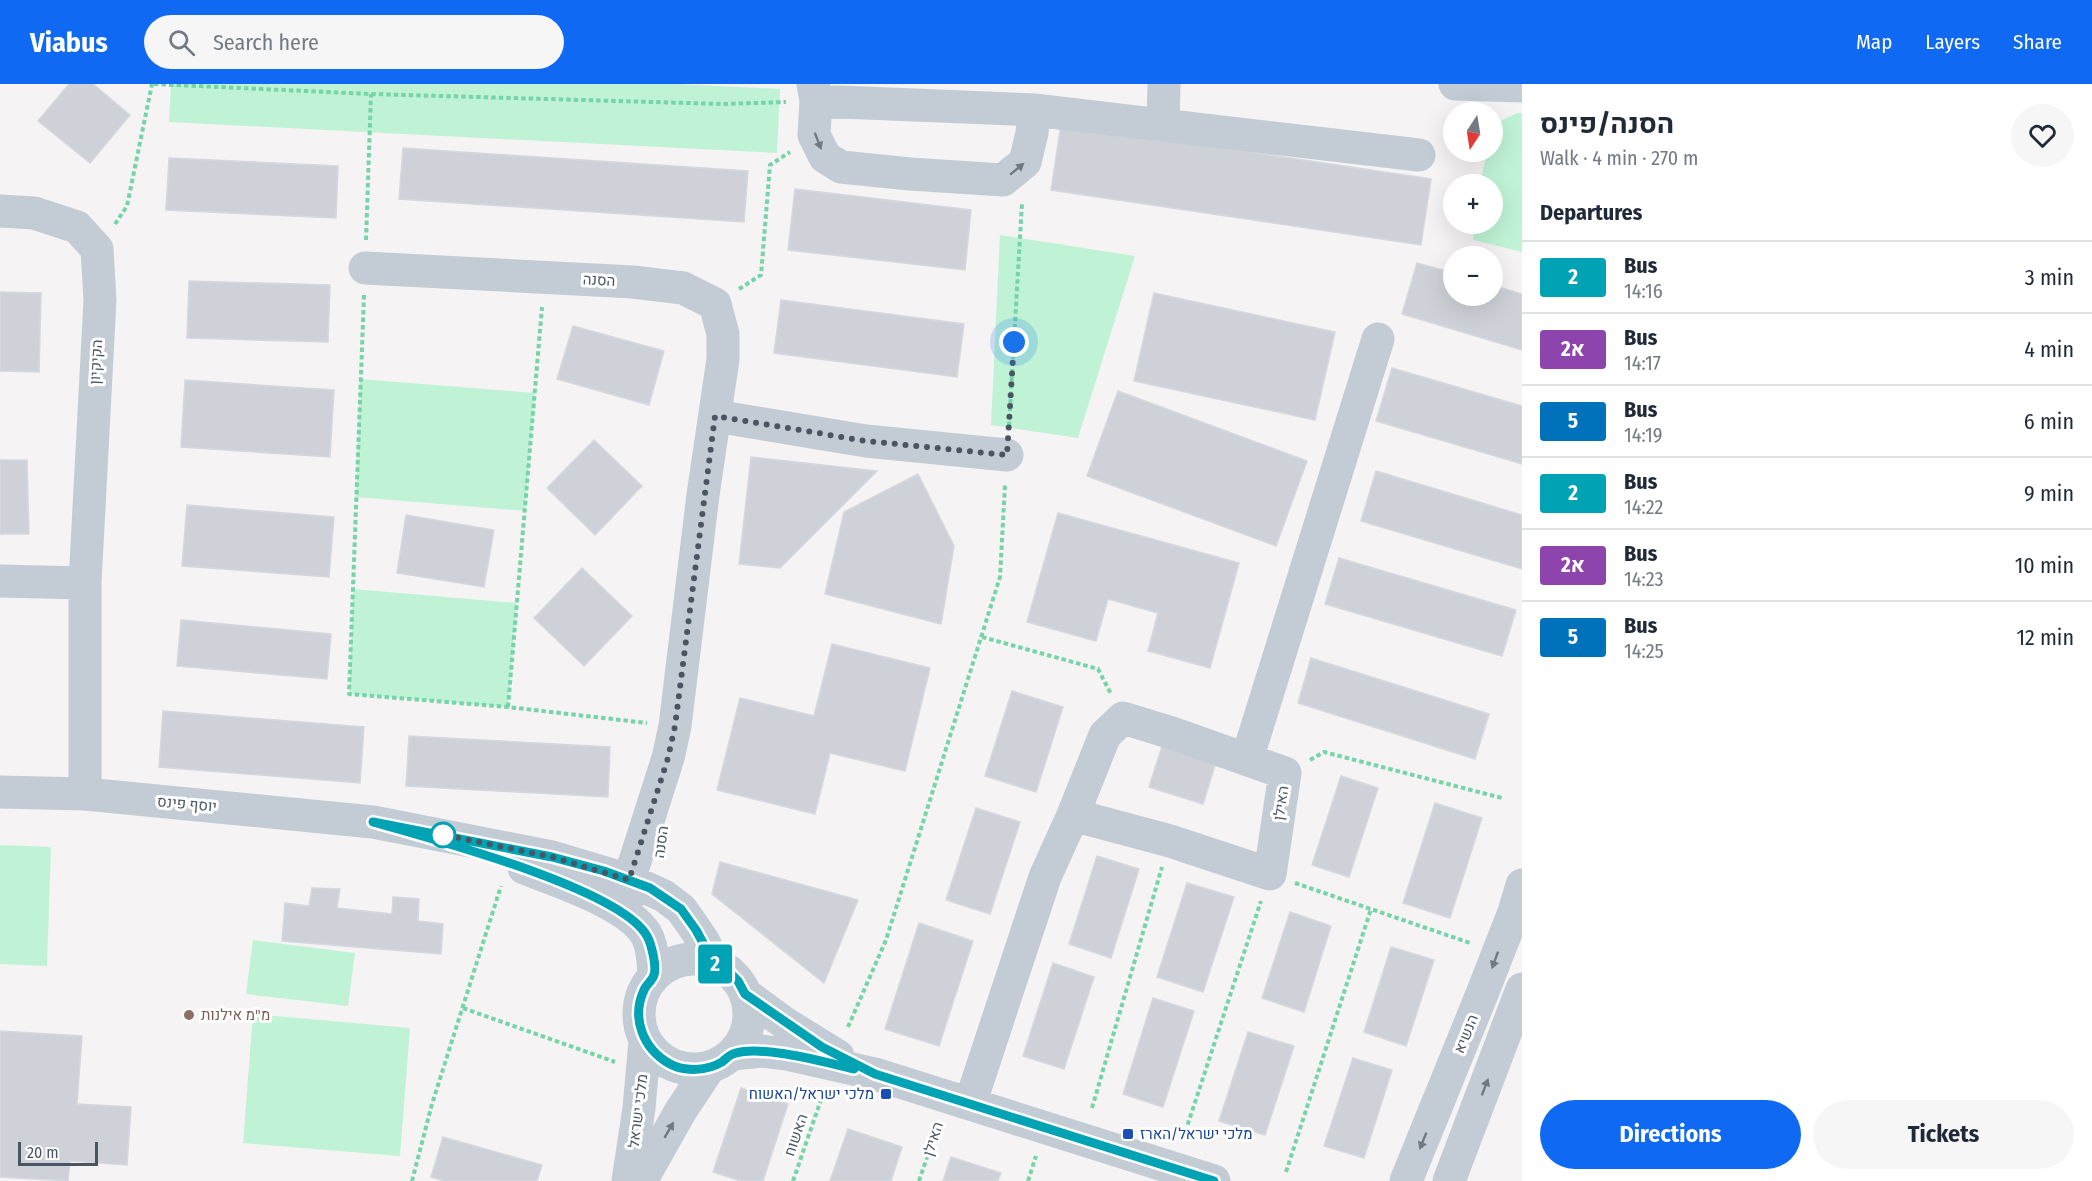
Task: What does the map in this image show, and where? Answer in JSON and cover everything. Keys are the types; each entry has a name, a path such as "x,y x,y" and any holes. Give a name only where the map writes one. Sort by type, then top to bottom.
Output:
{"street":[{"path":"1163,124 1164,84"},
{"path":"1455,84 1522,86"},
{"path":"1034,110 1032,133 1025,162 1003,180 841,167 825,157 814,135 815,92 1034,110 1419,155"},
{"path":"0,211 34,213 77,226 97,249"},
{"name":"הקיקיון","path":"85,794 85,583 100,300 97,249"},
{"name":"הסנה","path":"364,267 633,282 683,288 715,304 723,334 723,359 675,726 668,758 663,840 625,913"},
{"path":"1247,759 1378,339"},
{"path":"715,416 866,441 1007,455"},
{"path":"0,581 85,583"},
{"path":"959,1100 1045,877 1105,735 1123,718"},
{"name":"האילן","path":"1123,718 1285,773 1270,874"},
{"name":"יוסף פינס","path":"0,792 85,794 373,822 552,857 640,884 681,909 696,930 714,963"},
{"path":"1073,815 1170,841 1270,874"},
{"name":"יוסף פינס","path":"373,822 508,862 552,879 625,913 637,922 647,937 653,953 654,975"},
{"name":"הנשיא","path":"1406,1181 1520,907"},
{"path":"721,1061 742,1041 748,1026 749,1010 745,994 733,975 714,963 699,959 682,960 668,965 654,975 644,989 639,1007 639,1025 644,1056 657,1056 672,1065 690,1070 762,1051 833,1064 875,1074 1214,1181"},
{"path":"1449,1181 1522,989"},
{"path":"745,994 822,1047 875,1074"},
{"name":"מלכי ישראל","path":"628,1181 644,1056"},
{"name":"מלכי ישראל","path":"641,1181 680,1112 721,1061"}],"path":[{"path":"97,249 127,206 153,84 371,94 723,104 815,92"},
{"path":"371,94 350,694 508,707 675,726"},
{"path":"715,304 761,275 770,165 814,135"},
{"path":"847,1028 886,940 1000,577 1025,162"},
{"path":"508,707 545,277"},
{"path":"982,637 1098,669 1123,718"},
{"path":"1285,773 1324,752 1502,798"},
{"path":"1092,1108 1170,841"},
{"path":"412,1181 432,1104 508,862"},
{"path":"1183,1139 1270,874 1473,945"},
{"path":"1286,1172 1371,909"},
{"path":"463,1008 644,1056"},
{"name":"האשוח","path":"793,1181 833,1064"},
{"name":"האילן","path":"919,1181 959,1100"}],"green space":[{"path":"171,84 679,84 780,89 777,153 169,122"},
{"path":"1522,113 1522,252 1473,240 1474,234 1503,234 1503,174 1482,174 1485,162 1503,162 1503,120"},
{"path":"1000,235 1135,256 1078,438 991,425"},
{"path":"360,379 535,393 525,511 356,497"},
{"path":"353,589 517,603 508,707 349,694"},
{"path":"0,845 51,847 47,966 0,964"},
{"path":"253,940 355,953 348,1006 246,994"},
{"path":"253,1014 410,1028 400,1156 243,1143"}],"building":[{"path":"69,84 93,84 130,115 90,163 38,121"},
{"path":"1061,124 1431,179 1421,245 1051,190"},
{"path":"403,148 748,171 744,222 399,199"},
{"path":"169,158 338,166 336,218 166,210"},
{"path":"795,189 971,210 965,270 788,250"},
{"path":"1417,263 1443,270 1443,306 1503,306 1503,288 1522,294 1522,350 1402,314"},
{"path":"189,281 330,285 328,342 187,338"},
{"path":"0,292 41,293 39,372 0,371"},
{"path":"1154,293 1335,332 1315,420 1134,381"},
{"path":"781,300 964,324 957,377 774,353"},
{"path":"573,326 664,351 649,405 557,379"},
{"path":"1392,368 1522,406 1522,464 1376,421"},
{"path":"185,380 334,390 330,457 181,447"},
{"path":"1118,391 1307,461 1276,546 1087,476"},
{"path":"594,440 642,486 595,535 547,488"},
{"path":"751,457 877,471 780,568 739,564"},
{"path":"0,460 27,460 29,534 0,534"},
{"path":"1376,471 1522,515 1522,569 1361,521"},
{"path":"918,474 954,546 941,624 825,594 844,512"},
{"path":"187,505 334,517 329,577 182,566"},
{"path":"1058,513 1239,563 1210,668 1148,651 1158,613 1108,599 1096,641 1027,622"},
{"path":"406,515 494,530 484,587 397,573"},
{"path":"1339,558 1516,610 1502,656 1325,604"},
{"path":"582,568 632,616 584,666 534,618"},
{"path":"181,620 331,634 327,679 177,666"},
{"path":"832,644 930,668 905,771 830,753 815,814 717,790 740,698 814,716"},
{"path":"1311,658 1489,714 1475,759 1298,703"},
{"path":"1012,691 1063,707 1036,792 985,776"},
{"path":"163,711 364,727 360,783 159,767"},
{"path":"409,736 610,747 608,797 406,786"},
{"path":"1163,743 1217,759 1203,804 1149,787"},
{"path":"1341,776 1378,788 1349,877 1312,865"},
{"path":"1435,803 1482,818 1450,918 1403,903"},
{"path":"976,808 1020,822 990,914 946,900"},
{"path":"1097,856 1139,869 1111,958 1069,944"},
{"path":"720,862 858,900 824,983 712,894"},
{"path":"1187,883 1234,897 1203,992 1157,977"},
{"path":"312,888 340,889 337,908 392,914 393,897 419,899 418,921 443,924 441,954 282,941 285,903 309,906"},
{"path":"1290,912 1331,926 1304,1012 1262,998"},
{"path":"919,923 973,941 939,1046 885,1029"},
{"path":"1391,947 1434,960 1406,1046 1364,1032"},
{"path":"1053,963 1094,977 1064,1069 1023,1056"},
{"path":"1153,998 1194,1011 1163,1107 1123,1094"},
{"path":"0,1031 82,1036 77,1104 131,1107 127,1165 70,1161 68,1181 0,1177"},
{"path":"1248,1032 1294,1046 1265,1135 1219,1121"},
{"path":"1353,1058 1392,1070 1364,1158 1324,1146"},
{"path":"741,1088 788,1104 763,1181 741,1181 713,1172"},
{"path":"848,1129 902,1147 891,1181 830,1181"},
{"path":"443,1137 542,1165 537,1181 444,1181 431,1177"},
{"path":"951,1157 1001,1173 998,1181 943,1181"}],"bus line":[{"name":"2","path":"854,1069 762,1051 733,1054 709,1068 690,1070 672,1065 657,1056 645,1041 639,1025 639,1007 644,989 654,975 653,953 647,937 637,922 609,904 552,879 478,852 373,822 552,857 604,871 650,888 681,909 704,942 714,963 727,970 738,981 745,994 786,1024 836,1055 875,1074 1214,1181"}],"place":[{"name":"מ\"מ אילנות","path":"189,1015"},
{"name":"מלכי ישראל/האשוח","path":"886,1094"},
{"name":"מלכי ישראל/הארז","path":"1128,1134"}],"route":[{"path":"443,835 440,834 552,857 629,880 668,758 675,726 715,416 866,441 1007,455 1014,342"}]}
